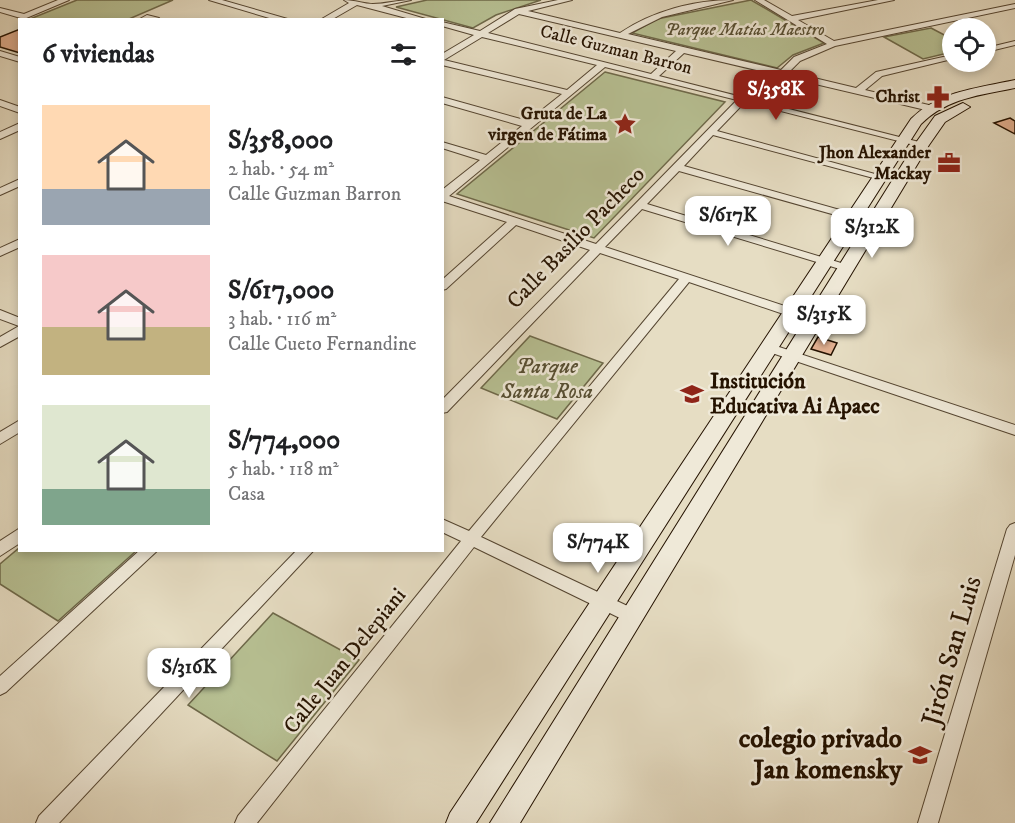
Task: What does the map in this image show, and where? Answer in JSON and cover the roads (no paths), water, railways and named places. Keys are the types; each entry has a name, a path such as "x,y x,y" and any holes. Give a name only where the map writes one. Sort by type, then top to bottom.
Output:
{"street":[{"path":"0,10 24,17 65,0"},
{"path":"213,0 280,18"},
{"path":"371,6 407,0"},
{"path":"444,59 479,33 518,11 568,0"},
{"path":"622,35 654,16 729,0"},
{"path":"759,0 833,44"},
{"path":"791,19 890,0"},
{"path":"993,0 1013,8"},
{"path":"327,18 352,1 417,18"},
{"path":"783,73 797,59 833,44 1013,8"},
{"path":"518,11 930,108"},
{"name":"Calle Guzman Barron","path":"444,24 922,144"},
{"path":"996,48 1015,43"},
{"path":"653,77 683,49"},
{"path":"0,53 18,59"},
{"path":"858,91 879,75 942,59"},
{"path":"444,61 568,93"},
{"path":"444,194 604,64"},
{"path":"460,823 922,114 946,101 1015,84"},
{"path":"504,823 922,144 940,119 948,113 1015,94"},
{"name":"Calle Basilio Pacheco","path":"444,407 743,99"},
{"path":"444,101 530,125"},
{"path":"0,104 18,110"},
{"path":"0,136 18,127"},
{"path":"711,132 880,177"},
{"path":"444,146 488,159"},
{"path":"677,167 875,223"},
{"path":"0,192 18,183"},
{"path":"444,197 814,320"},
{"path":"640,205 847,268"},
{"path":"444,284 514,221"},
{"path":"0,253 18,243"},
{"name":"Calle Juan Delepiani","path":"245,823 471,539 687,277"},
{"path":"0,314 18,322"},
{"path":"0,343 18,331"},
{"path":"770,348 1015,430"},
{"path":"0,439 18,426"},
{"path":"444,526 630,615"},
{"name":"Jirón San Luis","path":"928,823 1015,528"},
{"path":"0,550 18,536"},
{"path":"0,687 149,552"},
{"path":"46,823 305,552"}],"place":[{"name":"Christ","path":"938,97"},
{"name":"Gruta de La virgen de Fátima","path":"625,124"},
{"name":"Jhon Alexander Mackay","path":"949,163"},
{"name":"Institución Educativa Ai Apaec","path":"692,394"},
{"name":"colegio privado Jan komensky","path":"920,755"}],"park label":[{"name":"Parque Matías Maestro","path":"745,30"},
{"name":"Parque Santa Rosa","path":"547,378"}]}
